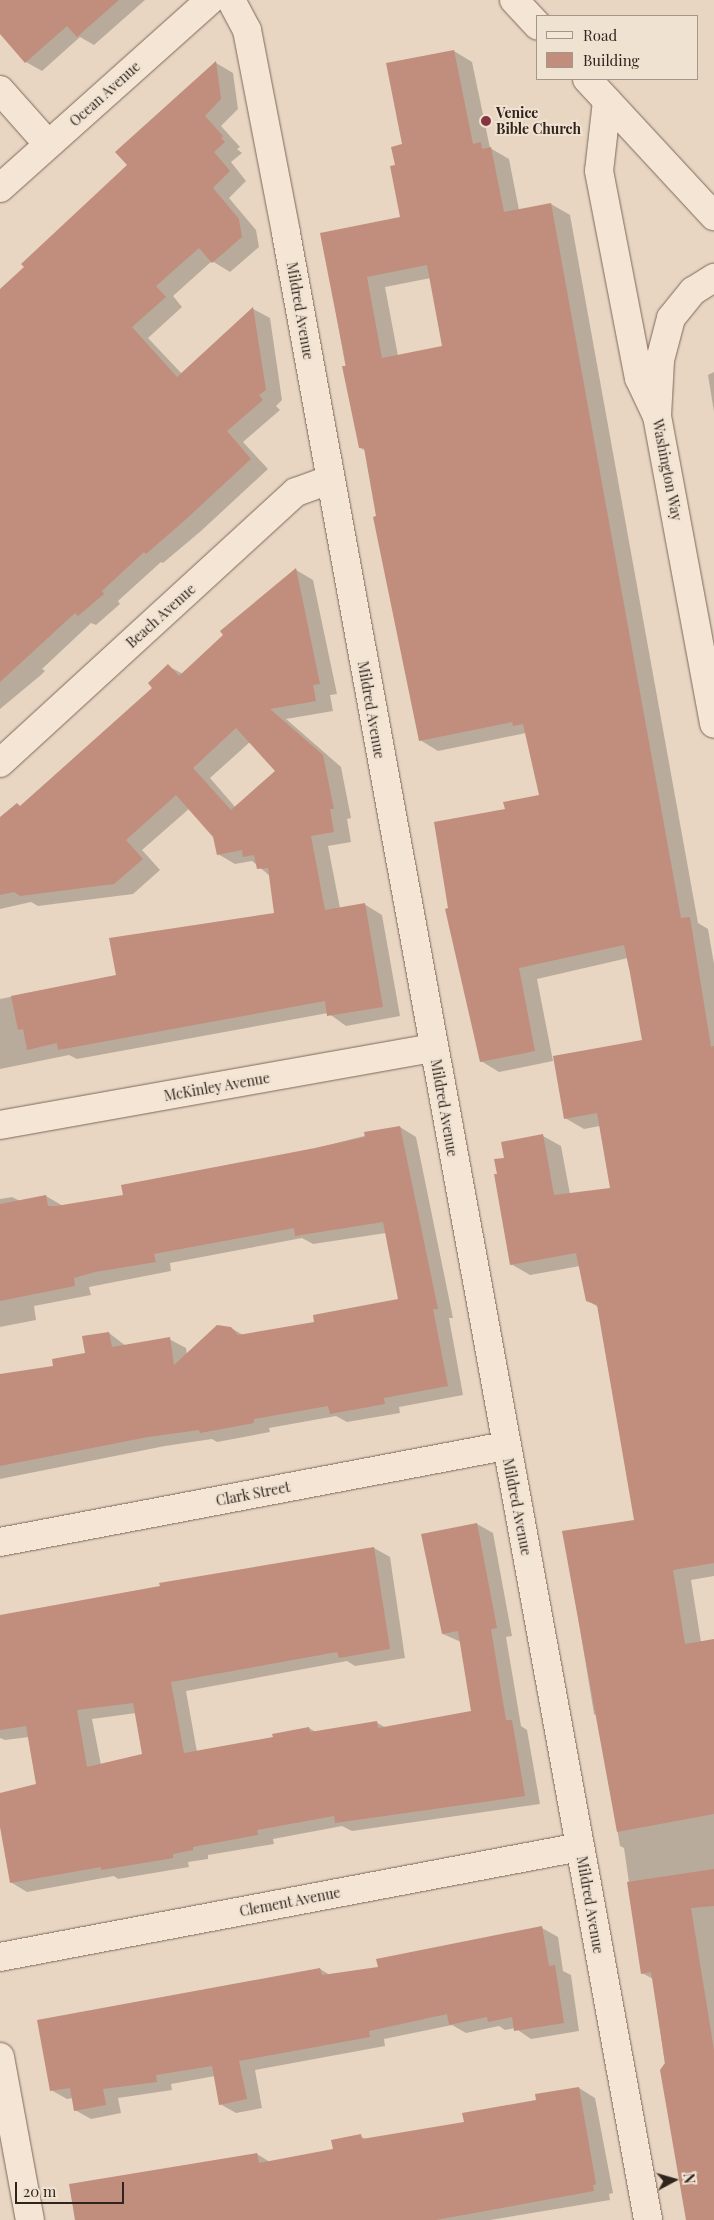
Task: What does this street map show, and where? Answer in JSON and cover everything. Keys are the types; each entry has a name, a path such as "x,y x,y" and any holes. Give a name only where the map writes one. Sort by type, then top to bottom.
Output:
{"street":[{"name":"Ocean Avenue","path":"0,188 210,0"},
{"name":"Mildred Avenue","path":"231,0 247,30 648,2220"},
{"path":"514,0 536,24"},
{"path":"588,80 714,216"},
{"path":"0,90 48,144"},
{"name":"Washington Way","path":"607,101 599,171 639,378 657,416 714,724"},
{"path":"657,416 660,360 671,318 693,291 714,278"},
{"name":"Beach Avenue","path":"0,763 296,492 329,480"},
{"name":"McKinley Avenue","path":"0,1125 434,1048"},
{"name":"Clark Street","path":"0,1542 506,1446"},
{"name":"Clement Avenue","path":"0,1957 580,1847"},
{"path":"0,2057 30,2220"}],"building":[{"path":"0,0 119,0 77,37 67,26 25,63 0,34"},
{"path":"454,50 473,144 481,142 482,149 491,147 504,212 551,203 681,918 690,917 711,1047 714,1046 714,1563 673,1570 685,1644 714,1639 714,1814 617,1832 562,1531 634,1520 597,1305 586,1301 576,1253 510,1265 494,1174 497,1174 494,1159 504,1158 501,1142 543,1134 554,1195 610,1188 597,1113 564,1119 553,1056 642,1040 624,945 519,968 535,1051 480,1062 445,909 448,908 434,822 505,809 503,802 539,795 523,724 513,726 512,722 419,741 373,517 376,516 364,448 359,448 342,366 346,366 320,233 400,217 390,166 395,165 391,147 402,144 386,63","holes":["427,265 442,346 382,358 367,277"]},
{"path":"216,61 221,99 205,116 223,136 221,138 225,142 214,152 230,171 213,188 239,219 242,237 212,263 199,248 156,286 166,297 132,327 177,377 253,307 266,390 259,395 263,400 227,431 251,459 184,521 146,554 144,552 102,591 104,594 78,616 75,613 0,682 0,289 24,267 21,264 127,165 115,152"},
{"path":"296,568 320,684 313,685 316,701 270,709 323,755 334,809 330,809 334,832 311,836 325,910 365,903 383,1007 327,1016 325,1001 58,1050 57,1043 27,1050 23,1029 18,1030 11,996 116,975 109,938 274,913 268,868 257,869 254,855 243,857 242,850 217,855 213,837 176,795 126,840 143,859 114,884 20,896 14,892 0,895 0,817 17,803 20,806 152,688 148,683 168,664 179,676 223,635 220,631","holes":["236,728 275,771 231,810 193,768"]},
{"path":"400,1126 438,1309 433,1309 448,1386 384,1398 385,1404 330,1414 328,1406 254,1419 254,1423 200,1433 199,1430 148,1437 0,1466 0,1374 53,1366 52,1359 85,1353 82,1336 109,1332 112,1347 170,1337 174,1365 217,1325 231,1327 238,1335 314,1322 313,1315 398,1299 383,1222 295,1236 294,1228 154,1254 156,1262 95,1272 74,1278 75,1286 0,1301 0,1204 46,1195 48,1206 56,1206 123,1195 121,1185 315,1148 365,1137 364,1132"},
{"path":"477,1523 497,1628 491,1629 506,1720 512,1720 525,1796 335,1823 334,1816 257,1830 258,1835 193,1847 193,1850 173,1854 173,1858 101,1870 101,1867 10,1883 0,1827 0,1793 36,1784 26,1726 0,1730 0,1615 160,1586 159,1583 374,1547 390,1649 339,1658 337,1652 171,1682 184,1753 273,1737 272,1734 309,1727 310,1732 377,1721 378,1728 471,1711 458,1631 442,1634 421,1534","holes":["133,1703 142,1754 87,1767 77,1710"]},
{"path":"714,1869 714,1906 691,1908 714,2050 714,2220 686,2220 660,2070 665,2063 651,1972 641,1974 627,1882"},
{"path":"542,1926 549,1966 555,1965 564,2023 514,2031 512,2017 488,2022 487,2017 449,2025 447,2014 369,2031 370,2037 239,2061 247,2099 219,2105 212,2066 156,2075 157,2082 103,2089 106,2105 74,2111 70,2088 50,2091 37,2020 320,1968 322,1975 378,1967 376,1959"},
{"path":"579,2087 596,2184 593,2185 594,2191 436,2220 75,2220 69,2184 257,2153 259,2163 333,2149 331,2140 361,2134 362,2139 464,2122 462,2113 536,2100 535,2094"}],"place":[{"name":"Venice Bible Church","path":"486,121"}]}
